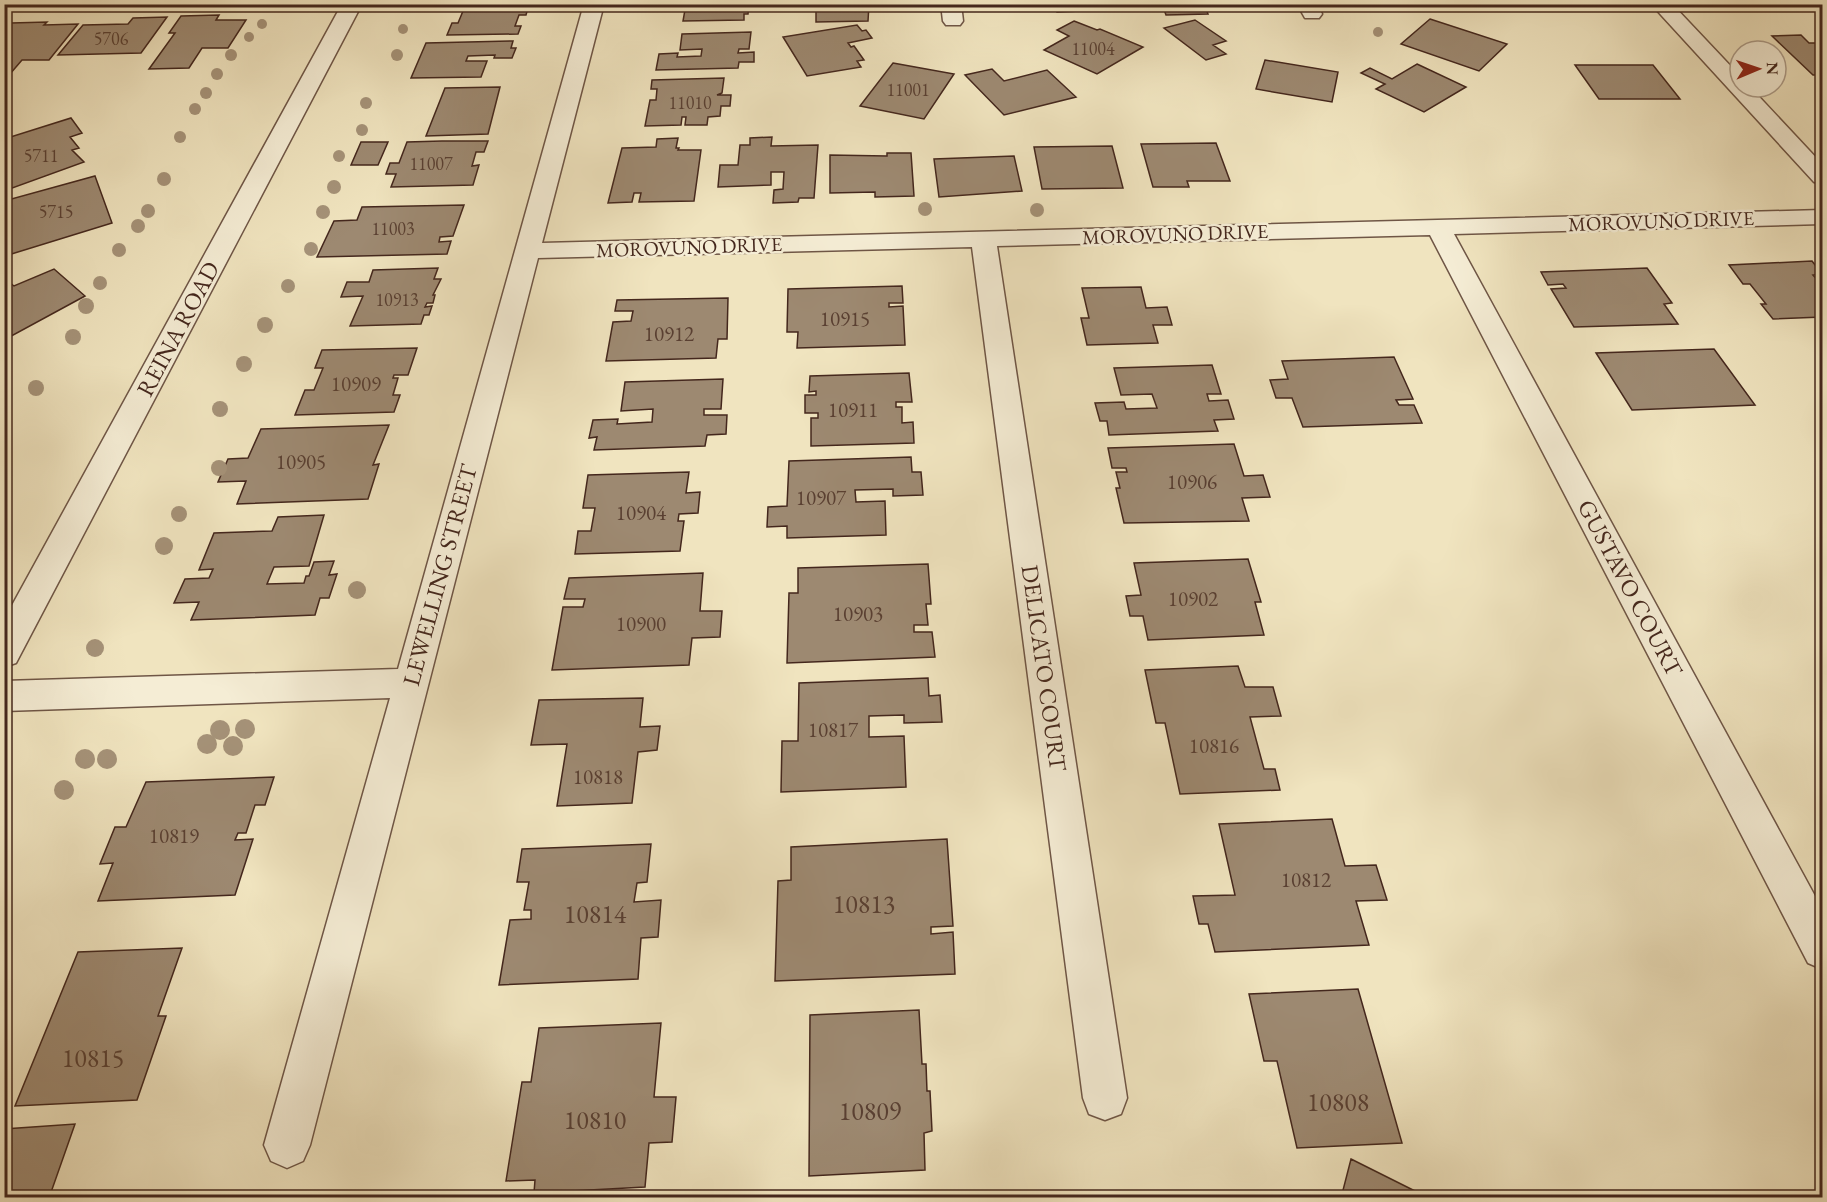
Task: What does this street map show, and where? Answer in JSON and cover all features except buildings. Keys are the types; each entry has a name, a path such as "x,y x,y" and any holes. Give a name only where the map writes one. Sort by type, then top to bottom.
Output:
{"street":[{"name":"REINA ROAD","path":"4,653 352,4"},
{"name":"LEWELLING STREET","path":"286,1145 594,4"},
{"path":"1661,4 1822,177"},
{"name":"MOROVUNO DRIVE","path":"527,251 1822,216"},
{"name":"GUSTAVO COURT","path":"1438,227 1822,949"},
{"name":"DELICATO COURT","path":"982,239 1105,1098"},
{"path":"4,696 411,683"}]}
